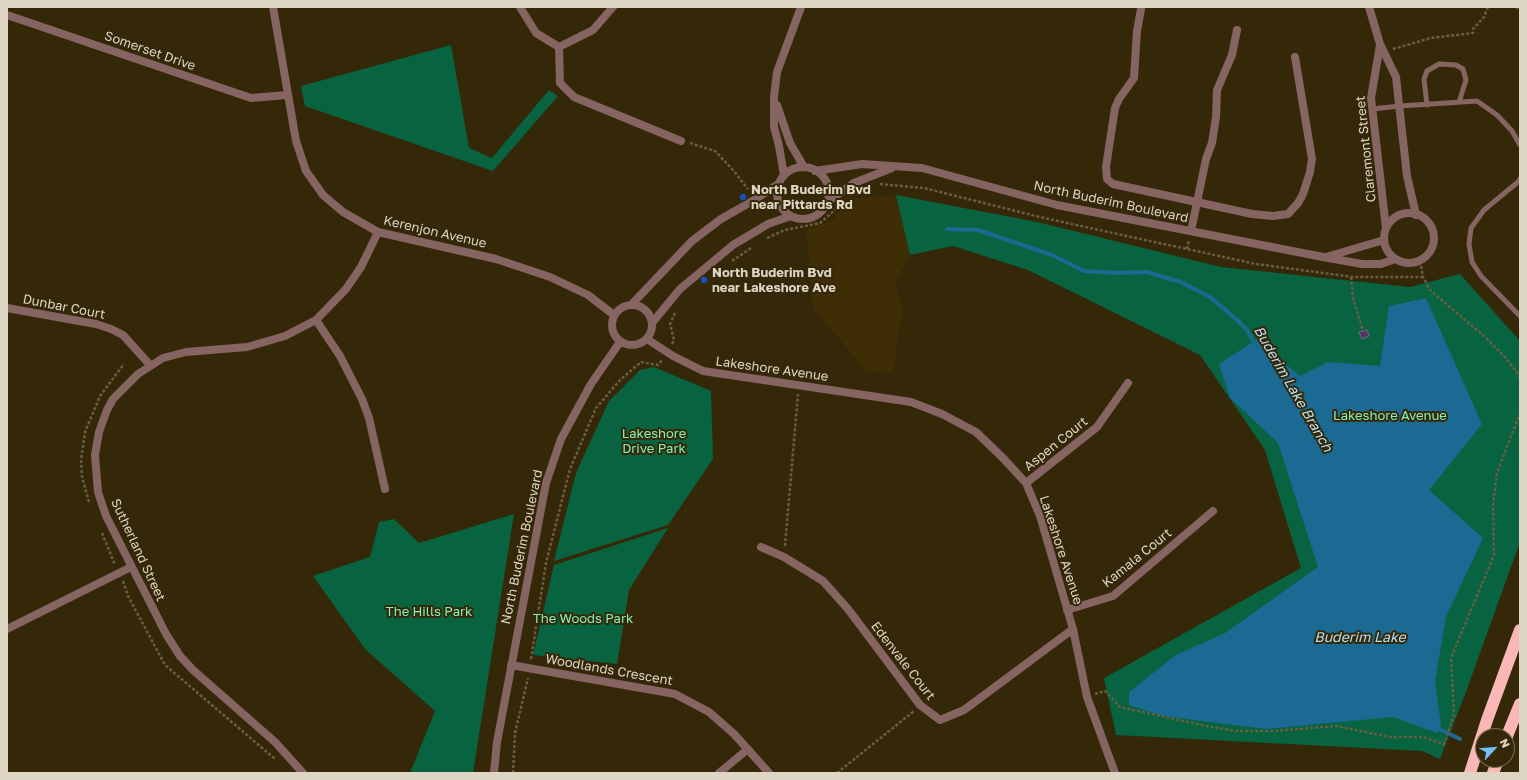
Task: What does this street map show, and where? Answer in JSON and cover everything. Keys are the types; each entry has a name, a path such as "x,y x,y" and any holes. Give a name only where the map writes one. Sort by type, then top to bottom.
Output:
{"highway":[{"path":"1470,773 1490,712 1520,630"},
{"path":"1510,728 1520,704"}],"street":[{"name":"Kerenjon Avenue","path":"274,7 287,95 296,140 306,170 323,195 343,212 378,232 496,259 550,277 588,295 614,315"},
{"path":"520,7 536,33 559,47"},
{"path":"559,47 593,30 613,7"},
{"path":"784,175 774,127 776,72 801,7"},
{"name":"Claremont Street","path":"1369,7 1380,44 1396,77 1407,176 1416,214"},
{"path":"1141,9 1137,31 1134,78 1119,99 1115,108 1106,167 1107,179 1113,184 1266,216 1280,216 1288,214 1298,203 1308,182 1312,159 1295,57"},
{"name":"Somerset Drive","path":"7,15 250,98 287,95"},
{"path":"1191,231 1215,128 1216,90 1232,55 1237,30"},
{"name":"Claremont Street","path":"1380,44 1371,98 1386,228"},
{"path":"559,47 560,83 574,97 682,141"},
{"path":"774,97 790,142 804,167"},
{"name":"North Buderim Boulevard","path":"816,171 862,164 922,168 1057,205 1323,257 1362,264 1381,264 1395,259"},
{"path":"631,305 637,306 647,312 652,323 651,332 647,339 631,346 620,342 616,337 612,326 614,315 618,310 631,305 692,241 720,219 756,200 778,184 784,175 796,168 804,167 816,171 822,176 827,184 828,193 827,202 824,209 812,218 805,219 791,216 780,206 777,198 778,184"},
{"name":"North Buderim Boulevard","path":"827,202 854,183 895,167"},
{"path":"1402,214 1416,214 1429,223 1434,238 1429,253 1420,261 1406,263 1395,259 1390,254 1384,240 1386,228 1390,222 1402,214"},
{"path":"652,323 680,289 733,244 768,224 791,216"},
{"name":"Sutherland Street","path":"303,773 275,742 211,687 180,656 152,609 106,516 98,492 95,455 102,420 113,400 138,374 163,358 186,352 247,347 285,336 316,320 346,288 361,266 378,232"},
{"name":"North Buderim Boulevard","path":"1323,257 1384,240"},
{"name":"Dunbar Court","path":"7,308 96,324 111,329 123,336 150,365"},
{"path":"316,320 340,356 362,399 369,418 385,489"},
{"name":"Lakeshore Avenue","path":"647,339 667,352 703,371 911,402 942,414 976,432 1026,483 1040,516 1073,630 1087,696 1114,773"},
{"name":"North Buderim Boulevard","path":"494,773 497,742 546,483 561,440 591,384 620,342"},
{"name":"Aspen Court","path":"1026,483 1097,427 1128,383"},
{"name":"Kamala Court","path":"1067,610 1113,596 1213,511"},
{"name":"Edenvale Court","path":"761,547 784,557 823,581 848,609 920,706 940,720 964,710 1073,630"},
{"path":"7,629 131,567"},
{"name":"Woodlands Crescent","path":"511,665 675,694 709,712 748,749 769,773"},
{"path":"719,773 748,749"}],"lane":[{"path":"1427,105 1424,79 1427,71 1439,64 1456,65 1463,69 1466,80 1459,102"},
{"path":"1372,109 1477,101 1490,110 1512,131 1520,145"},
{"path":"1520,179 1484,210 1471,228 1469,244 1472,262 1481,276 1520,316"}],"path":[{"path":"1380,44 1392,49 1431,38 1473,33 1473,29 1484,17 1488,7"},
{"path":"1516,7 1520,10"},
{"path":"682,141 715,151 748,189"},
{"path":"874,186 880,184 924,188 1044,218 1256,264 1351,277 1424,277"},
{"path":"764,239 785,230 820,223 830,216 840,205"},
{"path":"727,264 753,246"},
{"path":"1420,261 1424,277 1430,290 1490,341 1503,355 1520,378"},
{"path":"1351,277 1353,298 1363,331"},
{"path":"513,773 515,733 529,667 546,563 570,469 596,408 620,380 641,362 658,365 667,352 674,340 670,324 677,306"},
{"path":"784,557 799,385"},
{"path":"1087,696 1105,691 1120,707 1206,726 1237,731 1274,731 1336,726 1390,737 1422,737 1444,744 1454,715 1452,658 1494,555 1493,505 1497,473 1520,413"},
{"path":"837,773 920,706"}],"shaded area":[{"path":"896,195 910,255 896,282 902,311 893,373 867,372 813,308 806,230 832,221 849,199"}],"green space":[{"path":"451,45 469,148 492,158 549,90 558,96 493,171 305,106 301,86"},
{"name":"Lakeshore Avenue","path":"896,195 1037,222 1221,267 1410,287 1460,274 1520,341 1520,542 1440,759 1422,751 1116,735 1104,678 1301,568 1265,450 1200,355 1028,270 953,246 910,255"},
{"name":"Lakeshore Drive Park","path":"654,367 711,391 713,459 668,525 554,561 576,473 609,401 640,370"},
{"name":"The Hills Park","path":"514,514 473,773 410,773 435,711 365,649 313,576 370,557 379,522 394,519 419,543"},
{"name":"The Woods Park","path":"668,528 629,590 617,664 533,655 554,565"}],"water":[{"name":"Buderim Lake","path":"1426,298 1482,424 1429,490 1483,538 1446,617 1435,681 1441,725 1437,733 1393,717 1266,729 1163,716 1129,705 1129,692 1176,655 1225,633 1318,567 1278,443 1230,398 1219,364 1256,340 1300,376 1328,362 1380,366 1389,306"}],"building":[{"path":"1367,330 1369,336 1362,339 1359,332"}],"waterway":[{"name":"Buderim Lake Branch","path":"947,229 978,230 1052,255 1084,271 1117,273 1147,272 1181,282 1210,297 1236,319 1247,330 1256,346"},
{"name":"Buderim Lake Branch","path":"1435,727 1460,739"}],"place":[{"name":"North Buderim Bvd near Pittards Rd","path":"743,197"},
{"name":"North Buderim Bvd near Lakeshore Ave","path":"704,280"}]}
